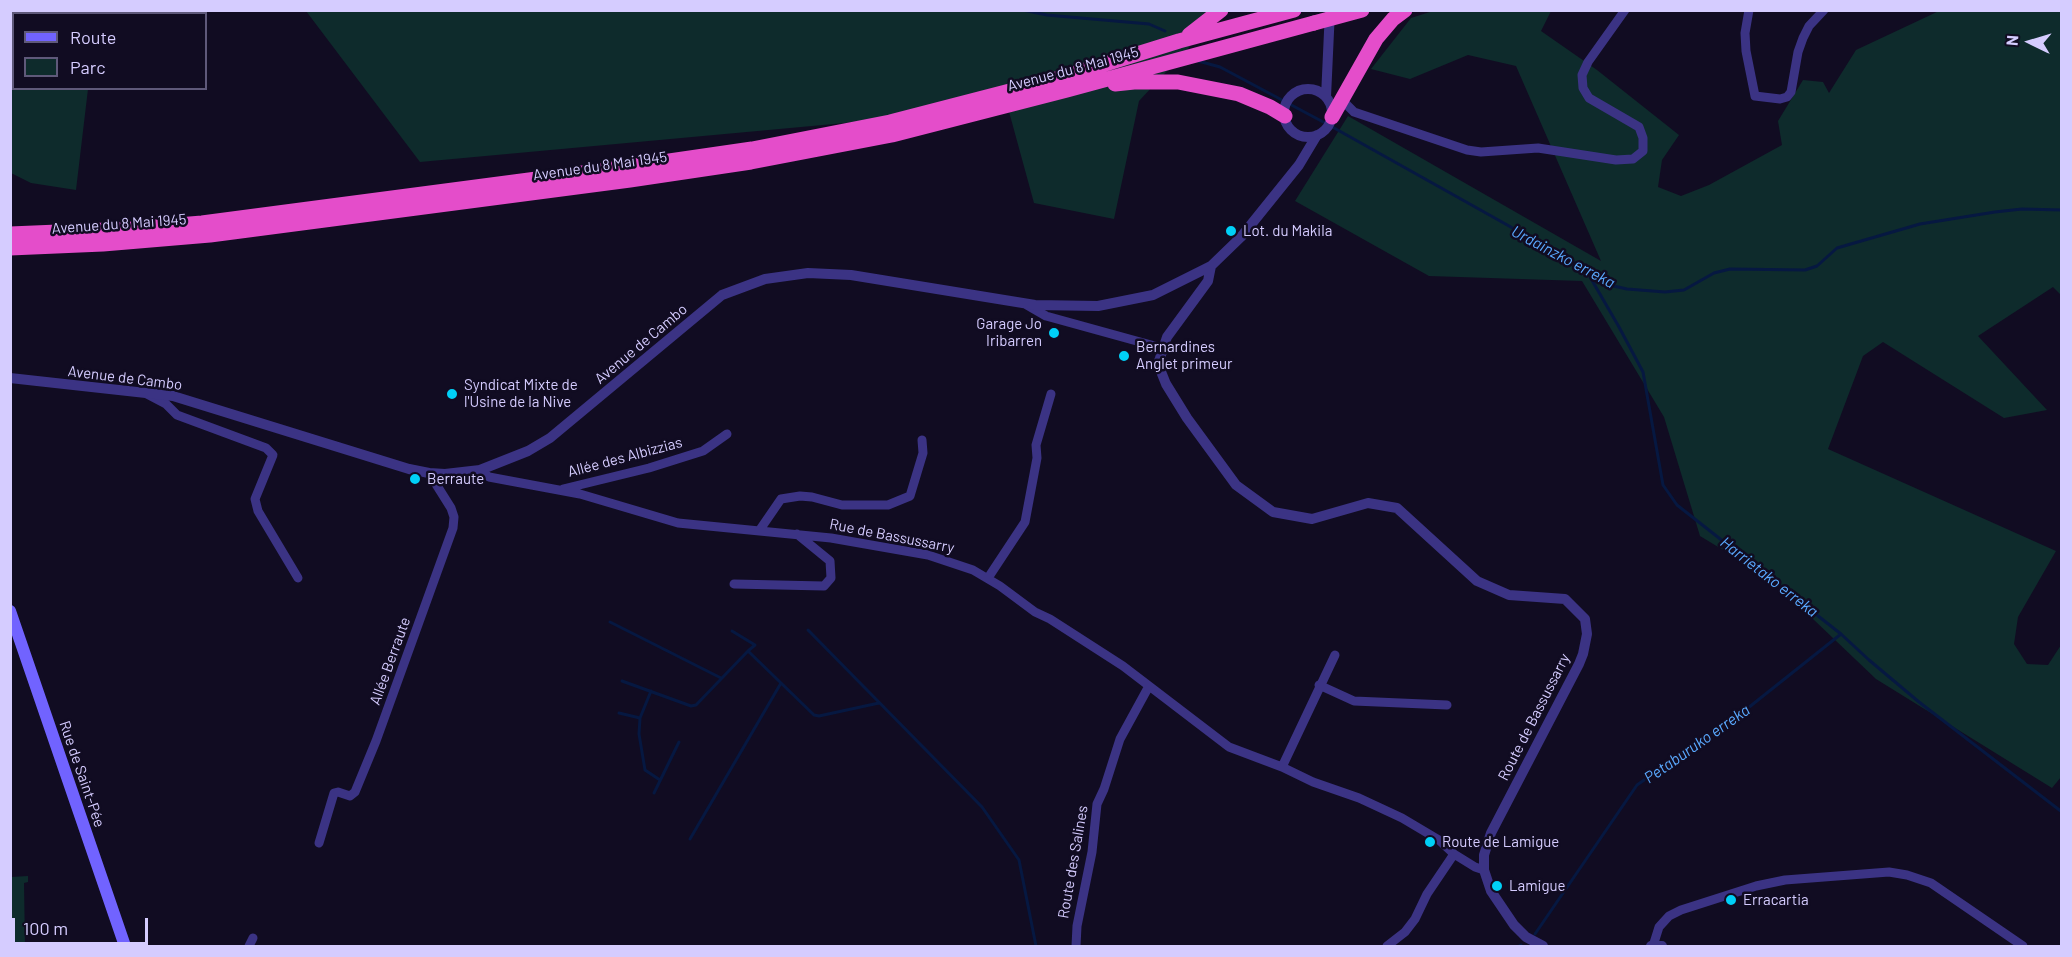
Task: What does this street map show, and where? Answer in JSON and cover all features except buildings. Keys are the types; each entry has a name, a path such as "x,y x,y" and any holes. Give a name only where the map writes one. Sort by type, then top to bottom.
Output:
{"highway":[{"path":"1179,41 1216,16 1221,10"},
{"path":"1179,41 1294,10"},
{"name":"Avenue du 8 Mai 1945","path":"10,248 103,244 210,235 700,171 787,156 892,135 1362,10"},
{"path":"1326,126 1334,98 1376,39 1393,19 1405,10"},
{"name":"Avenue du 8 Mai 1945","path":"10,234 130,230 210,222 716,155 890,122 1060,78 1179,41"},
{"path":"1067,90 1134,82 1178,82 1239,94 1270,107 1287,107"}],"main road":[{"name":"Rue de Saint-Pée","path":"12,616 125,946"}],"street":[{"path":"1330,10 1327,70 1334,98"},
{"path":"1326,126 1305,137 1299,135 1289,128 1287,107 1303,90 1312,90 1334,98 1354,112 1467,150 1481,152 1538,148 1616,159 1633,159 1642,151 1643,138 1639,127 1589,98 1583,88 1582,75 1625,10"},
{"path":"1749,10 1745,33 1746,51 1755,96 1780,99 1787,98 1791,92 1798,52 1803,38 1809,27 1824,10"},
{"path":"1312,90 1327,70"},
{"name":"Avenue de Cambo","path":"10,378 173,396 409,469 429,473 480,470 528,451 550,438 722,295 765,279 808,273 851,275 1025,304 1098,306 1153,295 1211,266 1241,237 1299,165 1326,126"},
{"path":"1299,135 1302,152 1299,165"},
{"path":"1162,348 1167,337 1208,281 1211,266"},
{"name":"Avenue de Cambo","path":"1025,304 1046,316 1162,348"},
{"name":"Route de Bassussarry","path":"1162,348 1158,364 1166,384 1187,418 1236,485 1273,512 1312,519 1368,502 1397,508 1478,581 1509,595 1564,599 1584,619 1587,634 1583,654 1491,833 1484,855 1484,870"},
{"path":"145,393 166,404 177,415 266,448 273,455 255,499 258,511 298,578"},
{"path":"988,578 1025,522 1037,458 1036,445 1051,394"},
{"name":"Allée des Albizzias","path":"560,490 649,468 703,451 727,434"},
{"path":"759,531 782,499 800,496 842,505 888,505 910,496 922,453 922,440"},
{"name":"Rue de Bassussarry","path":"480,470 489,477 560,490 678,523 831,538 928,555 973,570 988,578 1024,605 1123,666 1229,747 1282,767"},
{"name":"Allée Berraute","path":"319,843 334,794 338,792 350,796 355,792 380,730 453,528 454,517 451,508 429,473"},
{"path":"734,584 824,586 831,578 830,561 796,534"},
{"path":"1335,655 1282,767 1402,818 1439,840 1454,854 1484,870 1491,891 1514,925 1526,937 1543,946"},
{"path":"1319,685 1354,701 1447,705"},
{"name":"Route des Salines","path":"1076,946 1077,926 1092,852 1097,804 1120,739 1149,686"},
{"path":"1387,946 1405,932 1415,919 1427,894 1454,854"},
{"path":"1662,946 1652,946 1659,927 1669,916 1681,910 1756,886 1785,880 1889,872 1931,883 2023,946"}],"green space":[{"path":"10,11 98,11 12,12 12,90 88,90 76,190 31,183 11,173"},
{"path":"306,11 1223,11 1139,101 1114,219 1034,203 1008,108 420,162"},
{"path":"1433,11 1551,11 1541,31 1597,70 1679,135 1662,160 1658,187 1681,196 1709,185 1782,145 1778,121 1803,80 1823,82 1829,93 1856,50 1939,11 2061,11 2061,295 2053,287 1978,336 2047,410 2004,418 1883,342 1863,356 1828,449 2056,551 2018,617 2014,644 2027,664 2048,665 2061,645 2061,777 2052,788 1876,679 1771,579 1700,536 1664,417 1582,281 1429,276 1295,201 1348,116 1601,261 1516,66 1468,55 1410,79 1371,69 1411,18"},
{"path":"28,876 28,882 24,883 25,946 11,946 11,877"}],"waterway":[{"name":"Urdainzko erreka","path":"1023,10 1047,15 1149,24 1165,31"},
{"name":"Urdainzko erreka","path":"1198,61 1220,67 1327,124 1584,268 1609,285 1627,289 1665,292 1684,290 1714,273 1730,269 1805,270 1817,266 1837,248 1920,224 2022,209 2062,210"},
{"name":"Harrietako erreka","path":"1586,270 1643,372 1663,485 1677,505 1841,634 1919,702 2062,812"},
{"path":"610,622 721,678"},
{"path":"808,630 982,807 1019,860 1036,946"},
{"path":"732,631 755,645 748,651"},
{"name":"Petaburuko erreka","path":"1535,934 1637,785 1748,708 1841,634"},
{"path":"622,681 691,706 696,705 748,651 814,715 819,716 879,703"},
{"path":"690,839 781,683"},
{"path":"651,691 640,718 639,734 645,770 660,780"},
{"path":"619,713 640,718"},
{"path":"654,793 679,742"}],"place":[{"name":"Lot. du Makila","path":"1231,231"},
{"name":"Garage Jo Iribarren","path":"1054,333"},
{"name":"Bernardines Anglet primeur","path":"1124,356"},
{"name":"Syndicat Mixte de l'Usine de la Nive","path":"452,394"},
{"name":"Berraute","path":"415,479"},
{"name":"Route de Lamigue","path":"1430,842"},
{"name":"Lamigue","path":"1497,886"},
{"name":"Erracartia","path":"1731,900"}]}
